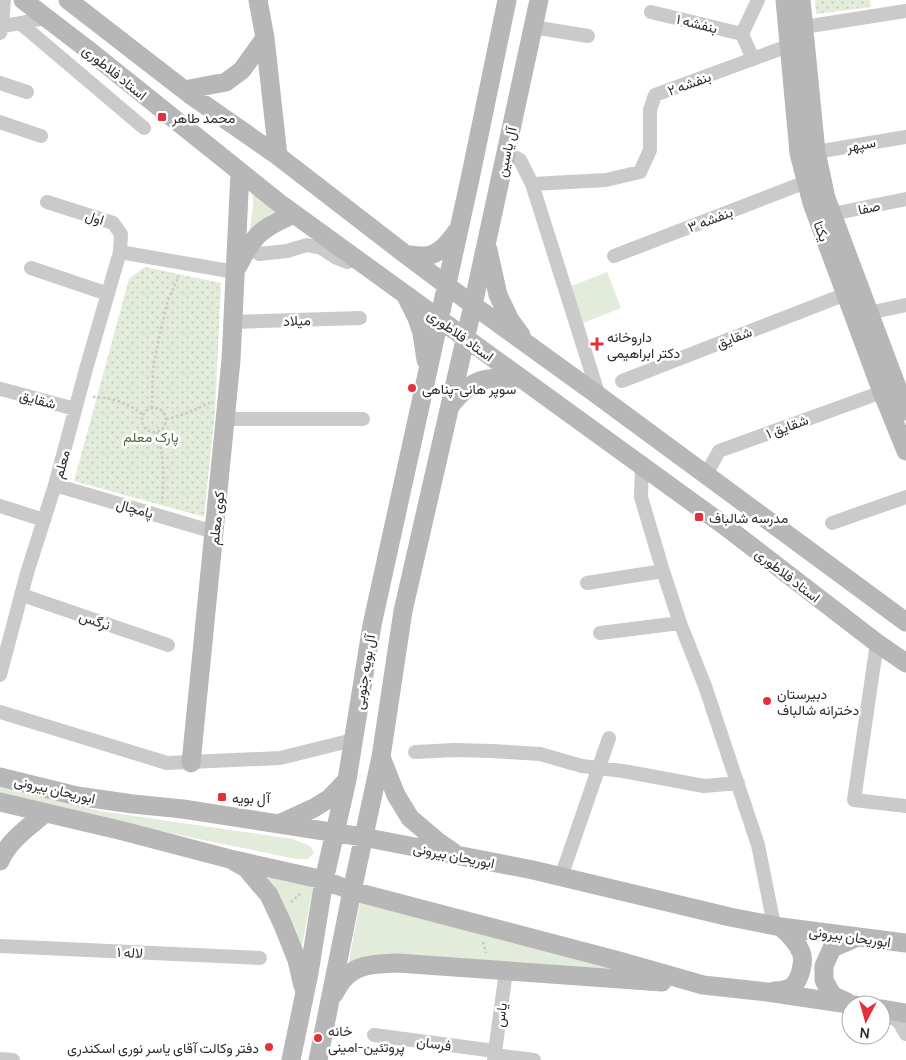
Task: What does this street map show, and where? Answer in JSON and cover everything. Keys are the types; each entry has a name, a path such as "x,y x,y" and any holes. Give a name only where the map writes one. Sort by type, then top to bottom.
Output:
{"main road":[{"name":"استاد فلاطوری","path":"23,0 294,214 725,526 876,643 906,663"},
{"name":"استاد فلاطوری","path":"68,0 184,90 278,156 447,286 904,619"},
{"path":"258,0 265,38 278,156"},
{"path":"447,286 507,0"},
{"name":"آل یاسین","path":"473,305 539,0"},
{"name":"یکتا","path":"785,0 799,153 812,203 846,294 906,411"},
{"name":"یکتا","path":"801,0 816,152 826,198 895,388 906,451"},
{"path":"184,90 226,82 242,70 265,38"},
{"name":"کوی معلم","path":"191,763 231,360 240,172"},
{"path":"470,179 473,193 479,198 487,198 494,194 498,188"},
{"name":"کوی معلم","path":"236,272 247,248 257,235 273,223 294,214"},
{"path":"405,254 426,256 438,252 460,228"},
{"path":"486,241 498,295 510,320 527,345"},
{"name":"آل بویه جنوبی","path":"291,1060 324,880 347,780 372,624 447,286"},
{"path":"406,295 422,333 427,374"},
{"path":"318,1060 363,837 382,757 403,612 473,305"},
{"path":"449,407 462,392 477,381 496,377 522,379"},
{"path":"401,493 428,498"},
{"path":"382,757 396,794 410,818 458,856"},
{"name":"ابوریحان بیرونی","path":"0,776 77,796 183,809 363,837 532,870 730,917 778,926 906,943"},
{"path":"279,824 314,808 330,798 347,780"},
{"name":"ابوریحان بیرونی","path":"0,802 230,859 324,880 352,891 703,985 841,1003"},
{"path":"0,861 4,852 45,813"},
{"path":"230,859 246,868 269,895 297,960 304,993"},
{"path":"767,992 782,990 793,985 802,971 802,954 793,939 778,926"},
{"path":"841,998 832,994 824,980 824,966 832,948 859,936"},
{"path":"330,1000 343,980 355,968 371,964 398,963 703,985"},
{"path":"891,1011 906,1013"}],"street":[{"path":"4,0 1,29 46,18"},
{"path":"753,59 742,34 758,0"},
{"path":"804,27 906,11"},
{"name":"بنفشه ۱","path":"651,12 742,34"},
{"path":"20,23 144,128"},
{"path":"533,27 588,36"},
{"name":"بنفشه ۲","path":"532,184 606,180 640,172 650,150 650,110 655,95 788,46"},
{"path":"0,82 27,92"},
{"path":"0,122 41,136"},
{"name":"سپهر","path":"816,152 906,137"},
{"path":"506,152 520,160 532,184 599,396"},
{"name":"بنفشه ۳","path":"614,256 806,182"},
{"name":"صفا","path":"832,214 906,199"},
{"name":"اول","path":"47,202 113,223 121,234 120,252"},
{"path":"259,254 287,251 307,244 321,248 346,262 356,259"},
{"path":"120,252 236,272"},
{"name":"معلم","path":"0,675 5,633 22,595 55,485 120,252"},
{"path":"31,268 108,294"},
{"name":"شقایق","path":"622,381 846,294"},
{"path":"868,312 906,305"},
{"name":"میلاد","path":"233,322 360,318"},
{"name":"شقایق ۱","path":"706,475 719,451 895,388"},
{"name":"شقایق","path":"1,389 77,403"},
{"path":"225,418 363,420"},
{"path":"642,466 641,497 662,571 705,686 738,783 758,845 778,926"},
{"name":"پامچال","path":"55,485 214,532"},
{"path":"832,523 906,497"},
{"path":"0,506 44,520"},
{"path":"587,583 662,571"},
{"name":"نرگس","path":"22,595 168,645"},
{"path":"600,633 680,623"},
{"path":"876,643 854,800 906,806"},
{"path":"0,712 167,764 280,758 353,740"},
{"path":"560,877 609,738"},
{"path":"415,752 455,750 540,754 582,766 623,771 704,786 738,783"},
{"name":"لاله ۱","path":"0,946 260,958"},
{"name":"یاس","path":"495,1055 506,971"},
{"path":"891,1016 899,1022 906,1034"},
{"name":"فرسان","path":"374,1035 534,1060"},
{"path":"0,1059 14,1060"}],"path":[{"path":"152,408 153,369 160,333 168,300 180,274"},
{"path":"77,403 97,397 111,399 136,409 142,415"},
{"path":"166,419 184,415 216,399"},
{"path":"152,408 160,409 166,419 164,427 157,432 146,429 142,422 142,415 145,411 152,408"},
{"path":"157,432 163,463 162,505 159,515"},
{"path":"284,907 306,888"},
{"path":"483,942 489,961"}],"green space":[{"path":"815,0 870,0 871,7 816,14"},
{"path":"251,188 280,211 270,214 250,233 253,203"},
{"name":"پارک معلم","path":"145,267 221,283 215,412 204,517 74,481 129,279"},
{"path":"607,272 621,308 583,323 569,287"},
{"path":"0,786 100,811 293,839 310,846 314,853 308,859 296,859 150,829 0,793"},
{"path":"254,867 314,882 301,952 296,930 284,907"},
{"path":"360,903 480,933 635,974 348,966"}],"place":[{"name":"محمد طاهر","path":"162,117"},
{"name":"داروخانه دکتر ابراهیمی","path":"597,344"},
{"name":"سوپر هانی-پناهی","path":"412,388"},
{"name":"مدرسه شالباف","path":"699,517"},
{"name":"دبیرستان دخترانه شالباف","path":"767,701"},
{"name":"آل بویه","path":"222,797"},
{"name":"خانه پروتئین-امینی","path":"318,1038"},
{"name":"دفتر وکالت آقای یاسر نوری اسکندری","path":"269,1047"}]}
